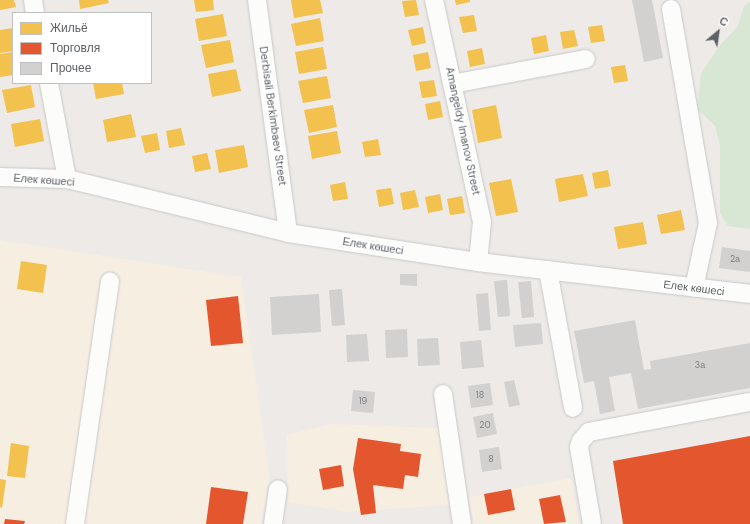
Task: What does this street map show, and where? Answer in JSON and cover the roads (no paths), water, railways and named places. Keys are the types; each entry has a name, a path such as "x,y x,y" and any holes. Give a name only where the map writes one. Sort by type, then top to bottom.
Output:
{"street":[{"path":"33,0 35,12"},
{"name":"Derbisali Berkimbaev Street","path":"257,0 288,233"},
{"name":"Amangeldy Imanov Street","path":"434,0 482,222 478,262"},
{"path":"671,9 708,223 694,288"},
{"path":"452,84 586,59"},
{"path":"49,84 67,179"},
{"name":"Елек көшесі","path":"0,177 67,179 288,233 478,262 750,294"},
{"path":"548,270 573,408"},
{"path":"74,524 110,282"},
{"path":"443,394 462,524"},
{"path":"592,524 580,447 581,441 589,432 750,402"},
{"path":"273,524 278,489"}]}
